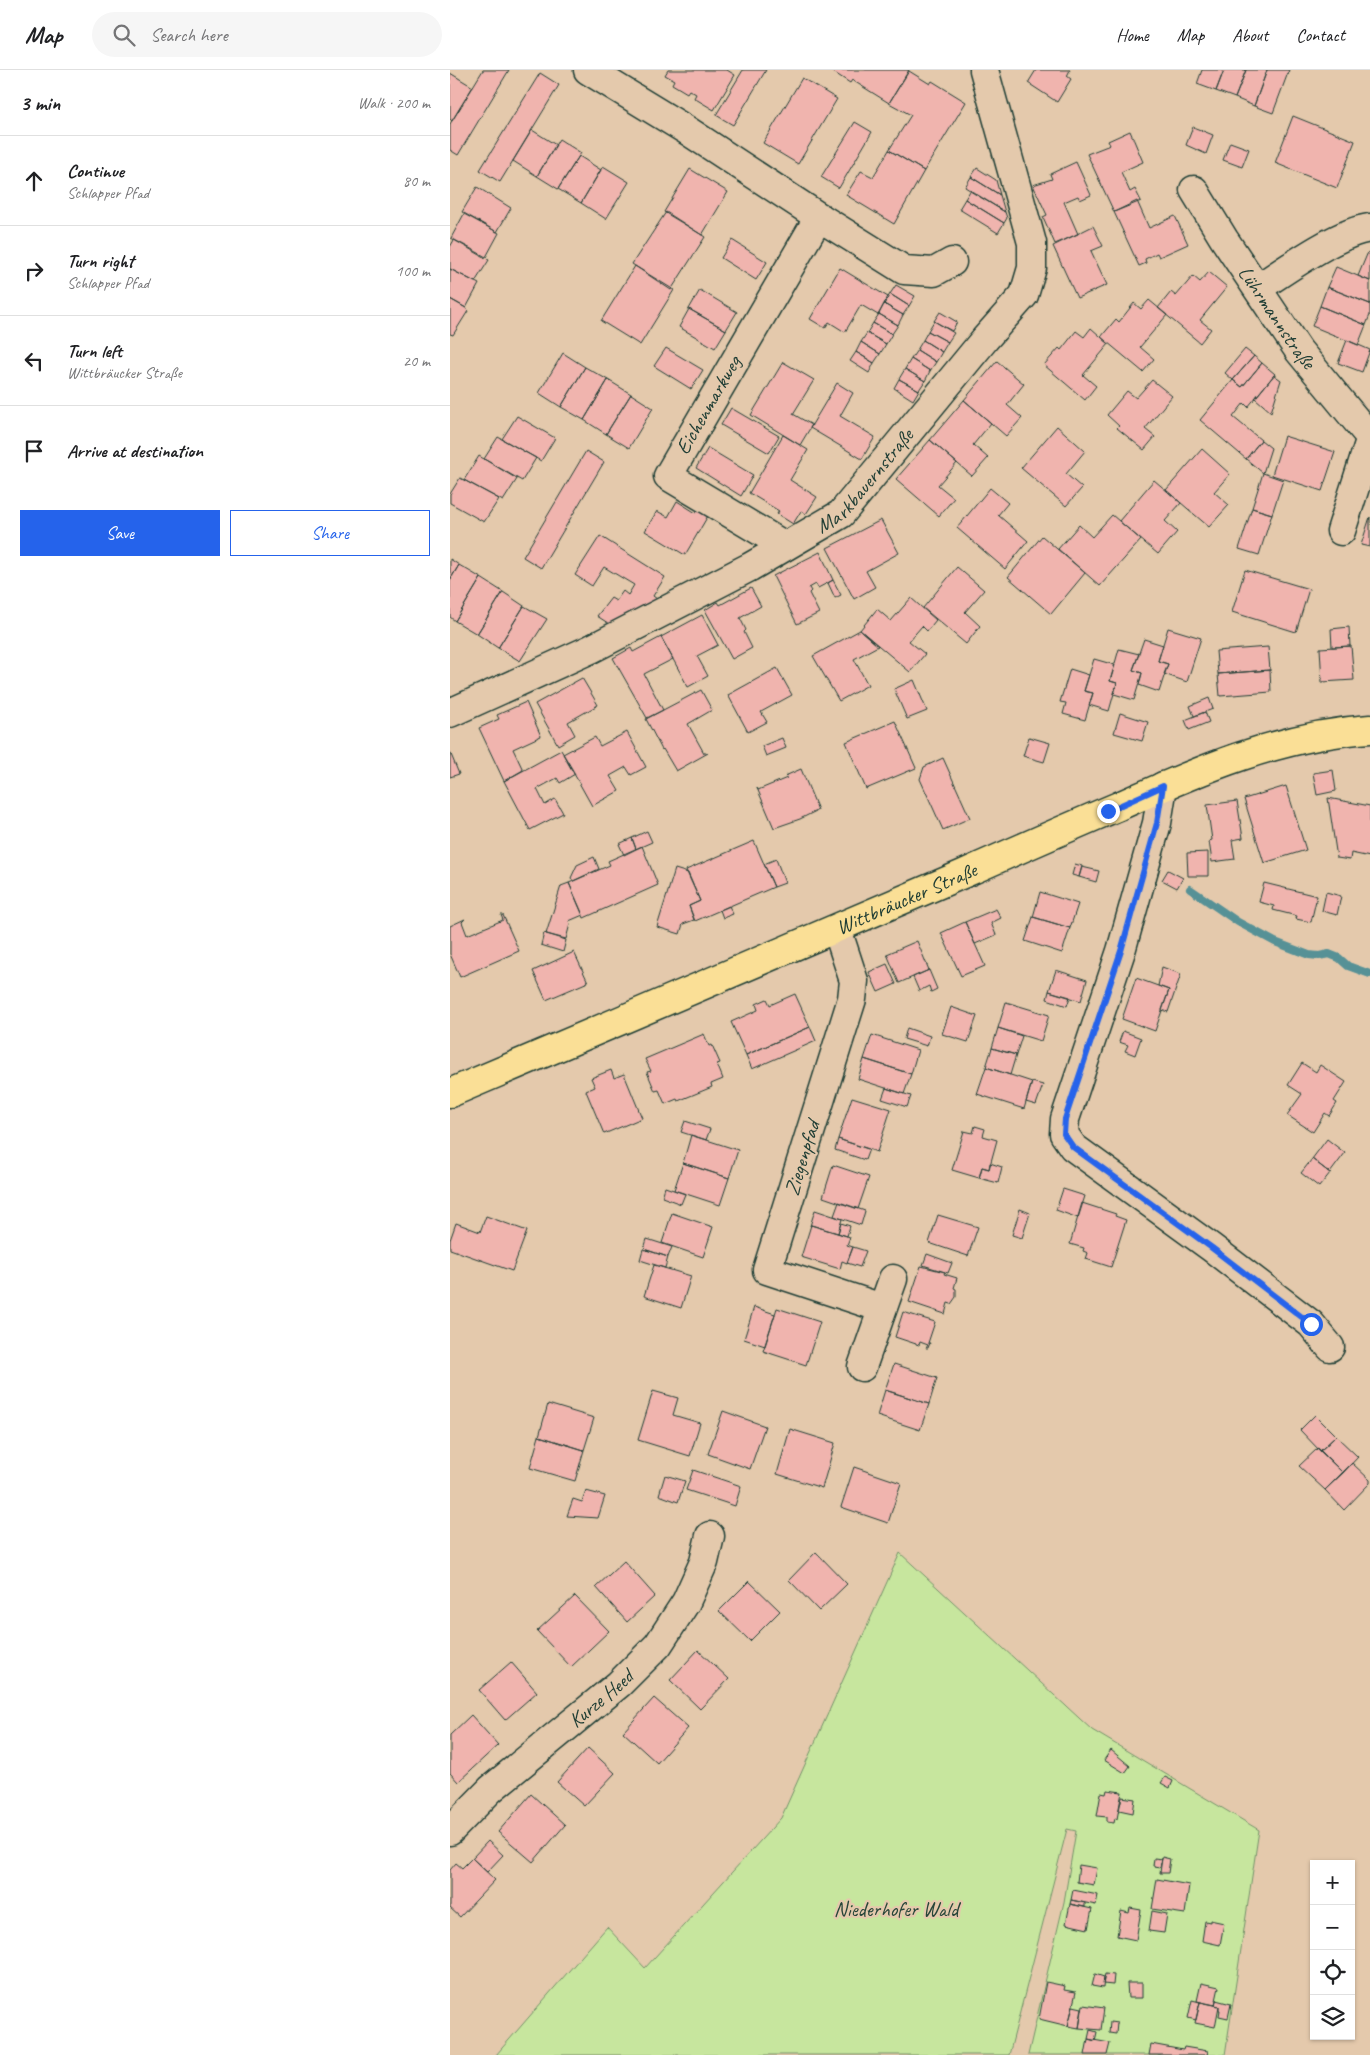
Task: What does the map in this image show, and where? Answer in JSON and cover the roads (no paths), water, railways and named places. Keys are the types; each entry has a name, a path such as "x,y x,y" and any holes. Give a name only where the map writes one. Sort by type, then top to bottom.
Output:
{"main road":[{"name":"Wittbräucker Straße","path":"450,1093 837,929 1163,786 1264,748 1326,733 1370,729"}],"street":[{"path":"588,70 688,131 904,270 934,272 952,262"},
{"name":"Markbauernstraße","path":"450,713 591,649 750,567 842,514 985,339 1024,295 1032,268 1032,243 984,70"},
{"name":"Lührmannstraße","path":"1194,190 1224,239 1299,351 1370,439 1341,531"},
{"name":"Eichenmarkweg","path":"786,546 668,476 819,217"},
{"path":"1258,288 1294,264 1348,234 1356,230 1370,228"},
{"path":"1163,786 1157,823 1121,951 1065,1119 1064,1134 1073,1147 1212,1248 1311,1324 1330,1347"},
{"name":"Ziegenpfad","path":"837,929 854,981 852,999 767,1270 882,1308"},
{"path":"862,1367 893,1279"},
{"name":"Kurze Heed","path":"450,1831 491,1788 619,1684 658,1645 686,1602 704,1562 710,1536"}],"waterway":[{"path":"1190,889 1238,922 1275,942 1309,955 1329,954 1339,958 1348,966 1370,974"}],"park label":[{"name":"Niederhofer Wald","path":"896,1909"}]}
